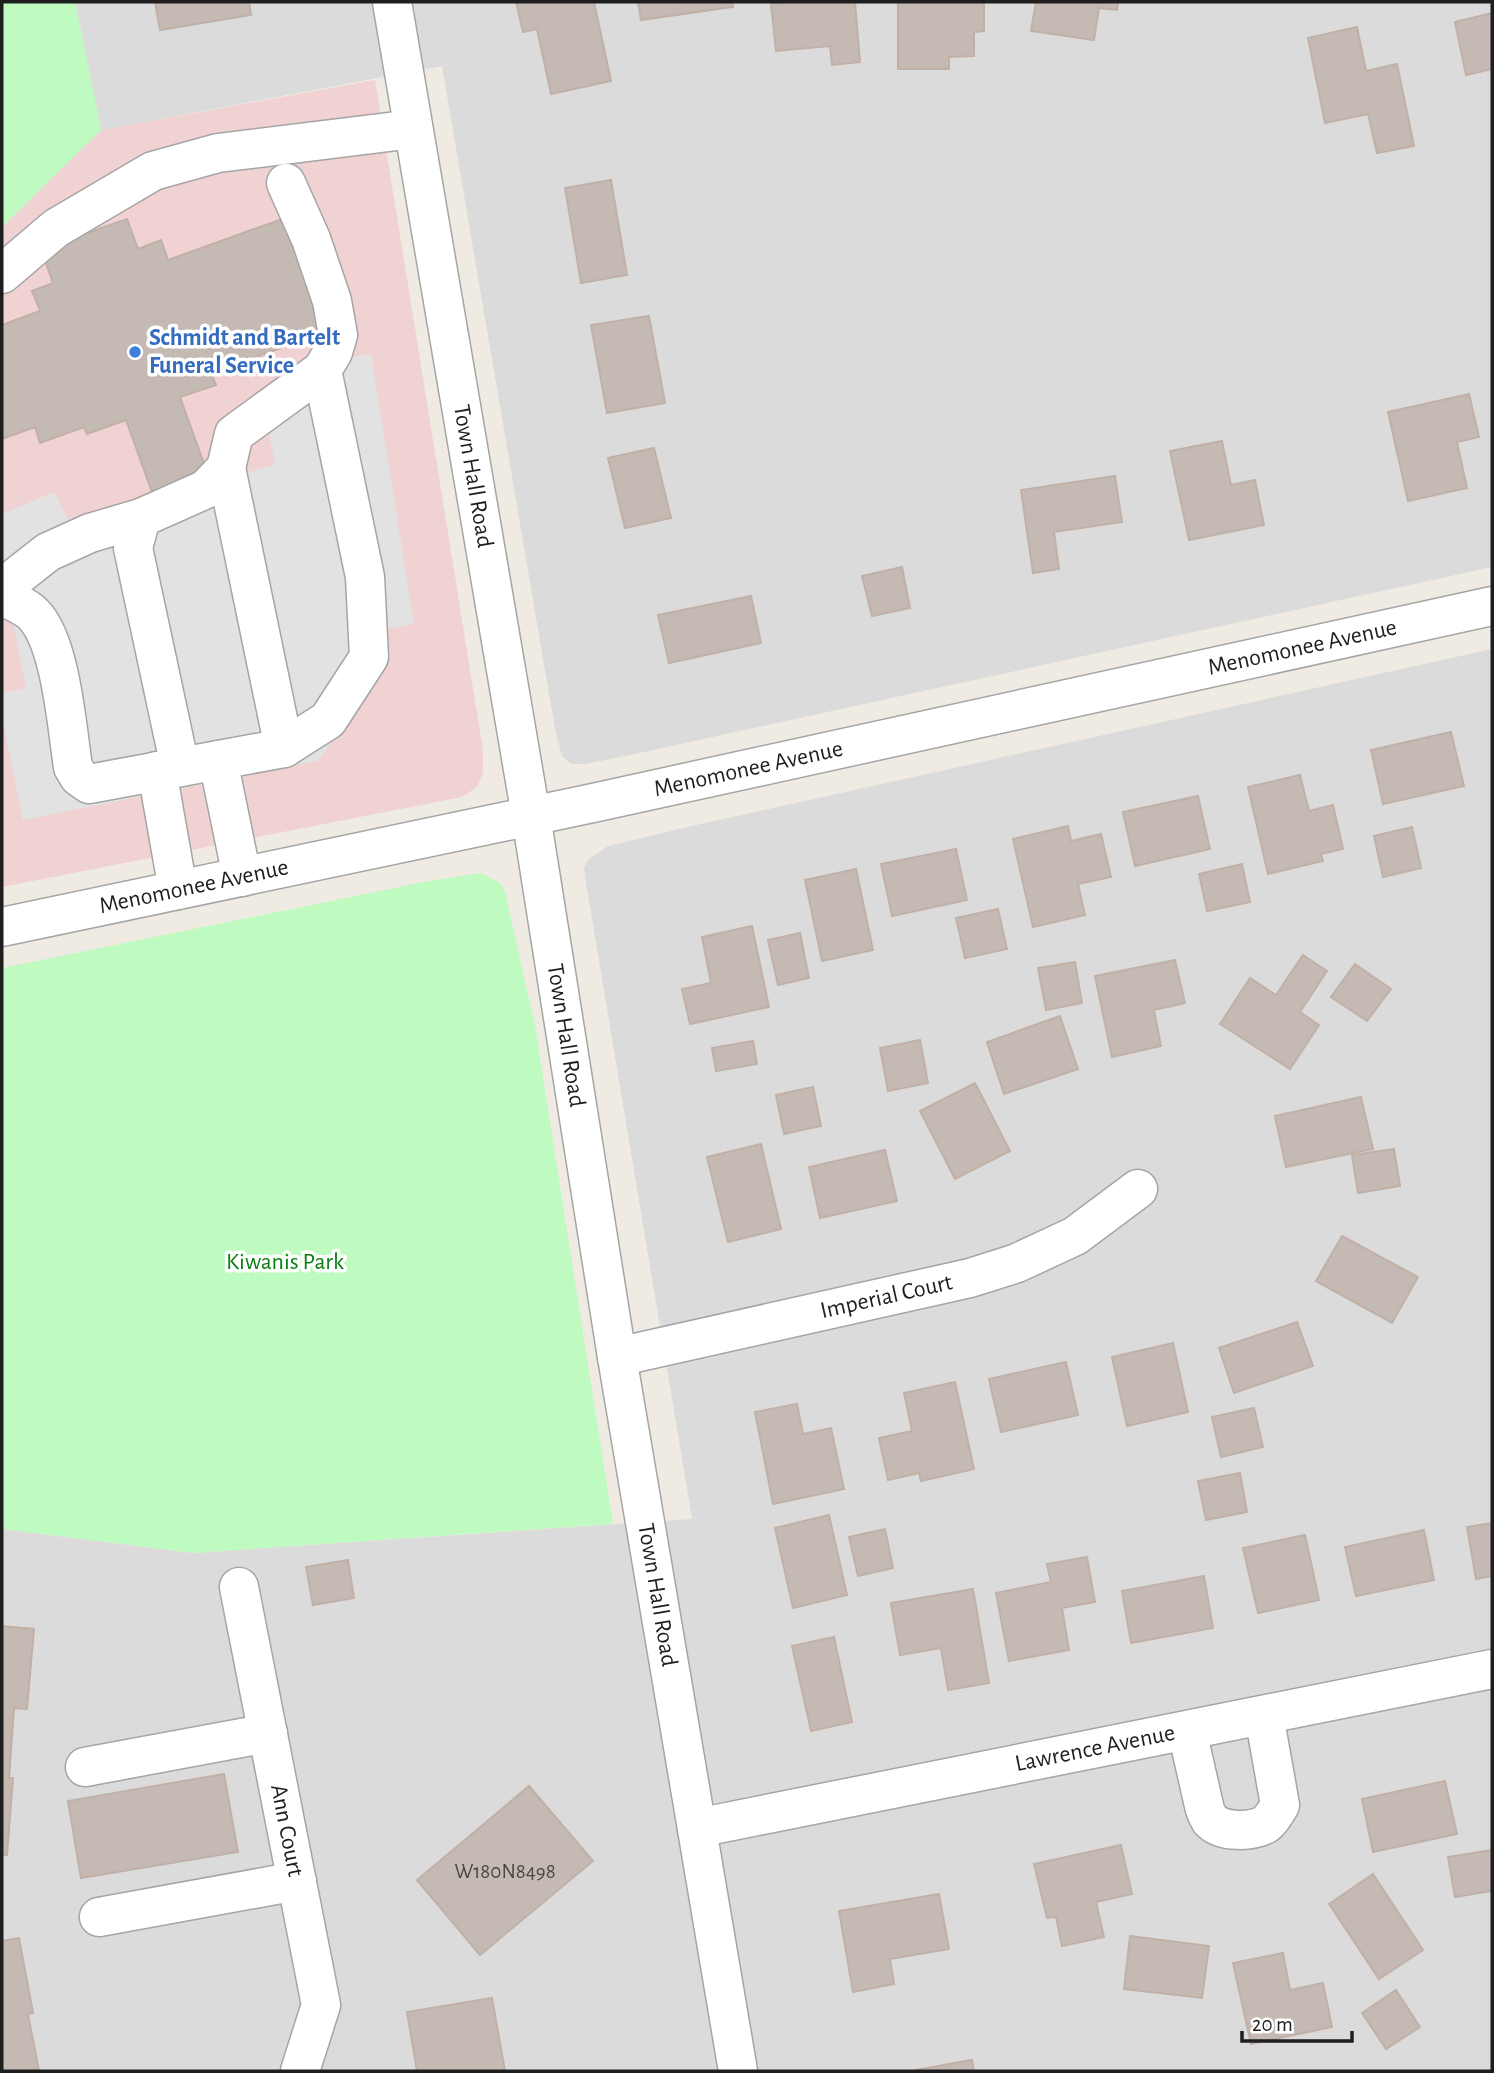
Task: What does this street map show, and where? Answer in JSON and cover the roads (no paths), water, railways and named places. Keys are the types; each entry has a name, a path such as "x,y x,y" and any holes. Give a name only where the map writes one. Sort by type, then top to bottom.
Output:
{"street":[{"name":"Town Hall Road","path":"392,2 531,816 617,1357 738,2071"},
{"path":"2,274 56,228 153,171 218,153 413,129"},
{"path":"284,748 226,468 234,434 322,370 333,352 338,335 332,301 311,239 286,183"},
{"path":"2,596 33,614 46,633 55,659 73,767 79,777 89,784 284,748 328,720 369,657 365,577 322,370"},
{"path":"2,588 48,552 90,533 141,518 206,489 226,468"},
{"path":"141,518 133,548 168,769 178,890"},
{"name":"Menomonee Avenue","path":"2,927 531,816 1492,606"},
{"path":"218,760 242,877"},
{"name":"Imperial Court","path":"617,1357 970,1278 1017,1263 1075,1236 1138,1189"},
{"name":"Ann Court","path":"239,1587 321,2006 300,2071"},
{"name":"Lawrence Avenue","path":"697,1828 1492,1669"},
{"path":"1187,1731 1205,1810 1210,1820 1220,1826 1243,1831 1265,1824 1275,1815 1280,1805 1264,1715"},
{"path":"85,1767 268,1733"},
{"path":"99,1917 297,1881"}],"place":[{"name":"Schmidt and Bartelt Funeral Service","path":"135,352"}],"park label":[{"name":"Kiwanis Park","path":"285,1262"}]}
